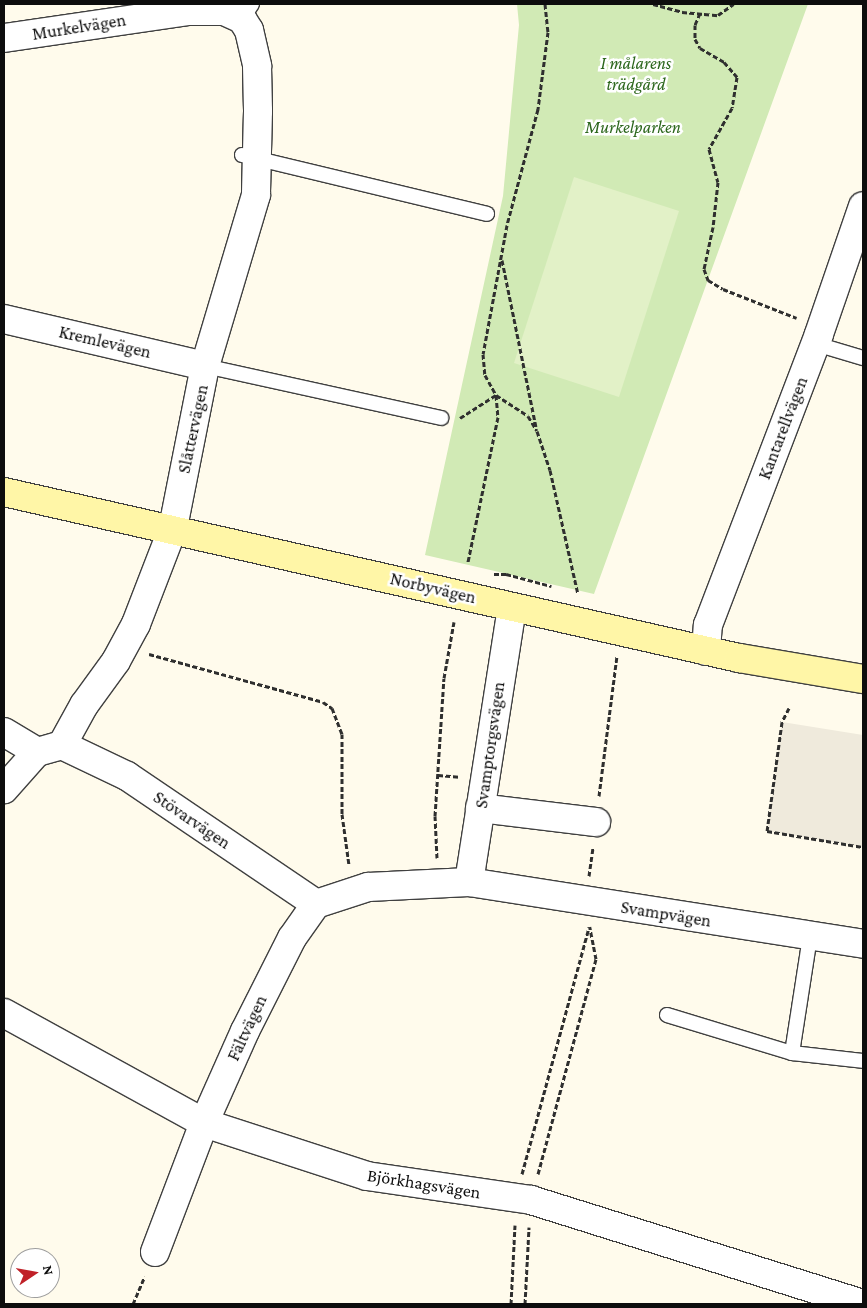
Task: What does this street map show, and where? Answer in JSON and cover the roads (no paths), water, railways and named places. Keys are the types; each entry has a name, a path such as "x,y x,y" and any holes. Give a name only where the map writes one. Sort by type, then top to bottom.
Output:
{"street":[{"name":"Murkelvägen","path":"4,38 189,11 247,11"},
{"name":"Slåttervägen","path":"4,789 50,749 84,705 126,643 173,528 205,366 256,195 250,158 257,66 247,11"},
{"name":"Kantarellvägen","path":"706,651 708,625 817,339 863,206"},
{"name":"Kremlevägen","path":"4,319 205,366"},
{"name":"Norbyvägen","path":"4,492 173,528 706,651 863,679"},
{"name":"Svamptorgsvägen","path":"470,882 512,607"},
{"name":"Stövarvägen","path":"4,732 127,776 316,904"},
{"path":"480,808 596,822"},
{"path":"316,904 368,887 470,882"},
{"name":"Svampvägen","path":"470,882 588,914 863,944"},
{"name":"Fältvägen","path":"155,1252 204,1123 245,1031 292,938 316,904"},
{"name":"Björkhagsvägen","path":"4,1013 204,1123 367,1176 524,1199 863,1304"}],"lane":[{"path":"250,158 487,214"},
{"path":"817,339 863,358"},
{"path":"205,366 441,418"},
{"path":"792,1053 810,937"},
{"path":"667,1014 792,1053 863,1061"}],"park label":[{"name":"I målarens trädgård","path":"636,74"},
{"name":"Murkelparken","path":"633,127"}]}
